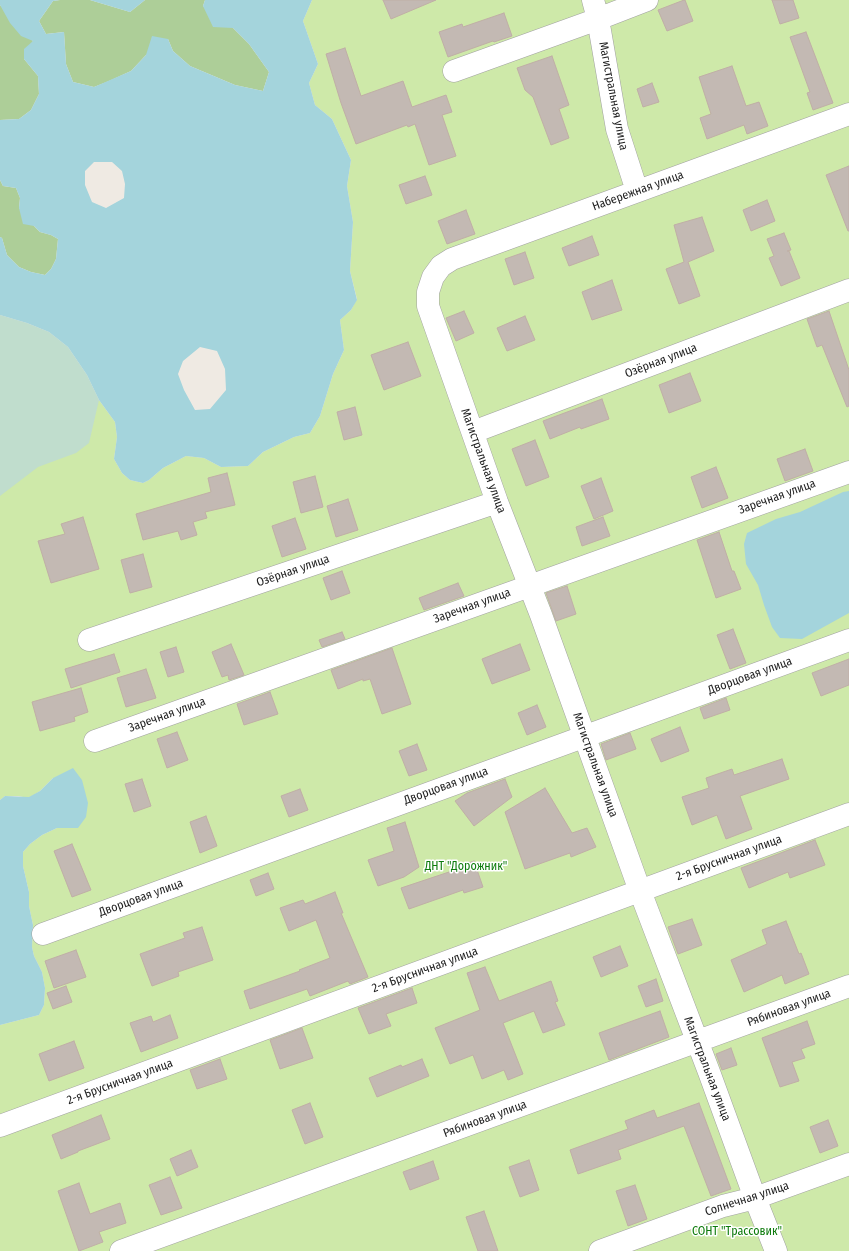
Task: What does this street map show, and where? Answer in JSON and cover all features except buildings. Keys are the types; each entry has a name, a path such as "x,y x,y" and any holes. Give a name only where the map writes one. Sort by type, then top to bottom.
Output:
{"street":[{"path":"454,71 596,10 647,0"},
{"name":"Магистральная улица","path":"596,10 618,129 636,191"},
{"name":"Набережная улица","path":"433,277 441,266 452,260 636,191 849,114"},
{"name":"Магистральная улица","path":"433,277 428,292 428,306 497,502 640,891 709,1072 754,1198 776,1251"},
{"name":"Озёрная улица","path":"473,432 849,290"},
{"name":"Заречная улица","path":"95,740 849,472"},
{"name":"Озёрная улица","path":"89,640 497,502"},
{"name":"Дворцовая улица","path":"43,934 849,640"},
{"name":"2-я Брусничная улица","path":"0,1126 849,814"},
{"name":"Рябиновая улица","path":"120,1251 849,986"},
{"name":"Солнечная улица","path":"600,1251 723,1206 754,1198 849,1164"}],"green space":[{"path":"90,0 130,12 145,0 205,0 203,6 233,28 249,44 269,72 263,91 235,85 190,66 173,51 168,39 146,55 131,71 109,81 94,87 73,82 66,64 64,32 46,34 39,21 53,1"},
{"name":"ДНТ \"Дорожник\"","path":"312,0 849,0 849,1251 0,1251 0,1025 39,1015 44,1005 45,988 42,972 34,956 32,947 33,925 29,906 29,892 23,866 23,852 30,844 42,835 57,828 78,828 53,778 40,791 29,798 5,796 0,800 0,455 99,400 115,422 117,437 114,459 122,473 130,480 143,483 163,468 186,456 204,458 221,467 248,466 263,452 294,437 310,433 320,416 333,374 344,350 340,320 351,310 357,299 350,271 353,222 347,186 351,160 332,119 315,105 309,83 318,64 303,21"},
{"path":"0,5 33,41 24,59 38,76 39,94 31,110 19,119 0,120"},
{"path":"0,180 3,186 16,188 20,198 19,208 34,226 40,232 58,239 56,259 51,269 45,275 31,272 19,267 7,255 2,238 0,237"},
{"path":"0,315 27,323 49,332 68,347 87,375 99,400 89,443 76,453 38,467 0,496"}],"water":[{"path":"0,0 60,0 53,1 39,21 46,34 64,32 66,64 73,82 94,87 131,71 146,55 152,36 168,39 173,51 190,66 235,85 263,91 269,72 249,44 233,28 213,27 203,6 205,0 312,0 303,21 318,64 309,83 315,105 332,119 351,160 347,186 353,222 350,271 357,300 351,310 340,320 344,350 333,374 320,416 310,433 294,437 263,452 248,466 221,467 204,458 186,456 163,468 143,483 130,480 122,473 114,459 117,437 115,422 99,400 87,375 68,347 49,332 27,323 0,315 0,237 2,238 7,255 19,267 31,272 45,275 51,269 56,259 58,239 40,232 34,226 23,224 19,208 20,198 16,188 3,186 0,180 0,120 19,119 31,110 39,94 38,76 24,59 24,49 33,41 21,36 10,23 0,5","holes":["94,162 112,162 122,171 125,184 124,198 106,208 92,202 85,185 85,171","200,347 217,351 225,369 226,390 210,409 195,410 184,390 178,374 183,361"]},
{"path":"90,0 145,0 130,12"},
{"path":"849,491 849,613 802,639 780,638 772,627 758,585 746,564 744,544 747,533 776,519 800,512 843,492"},
{"path":"73,768 82,780 88,803 86,817 78,828 57,828 42,835 30,844 23,852 23,866 29,892 29,906 33,925 32,947 34,956 42,972 45,988 44,1005 39,1015 0,1025 0,800 5,796 29,797 40,791 53,778"}],"park label":[{"name":"СОНТ \"Трассовик\"","path":"737,1232"}]}
